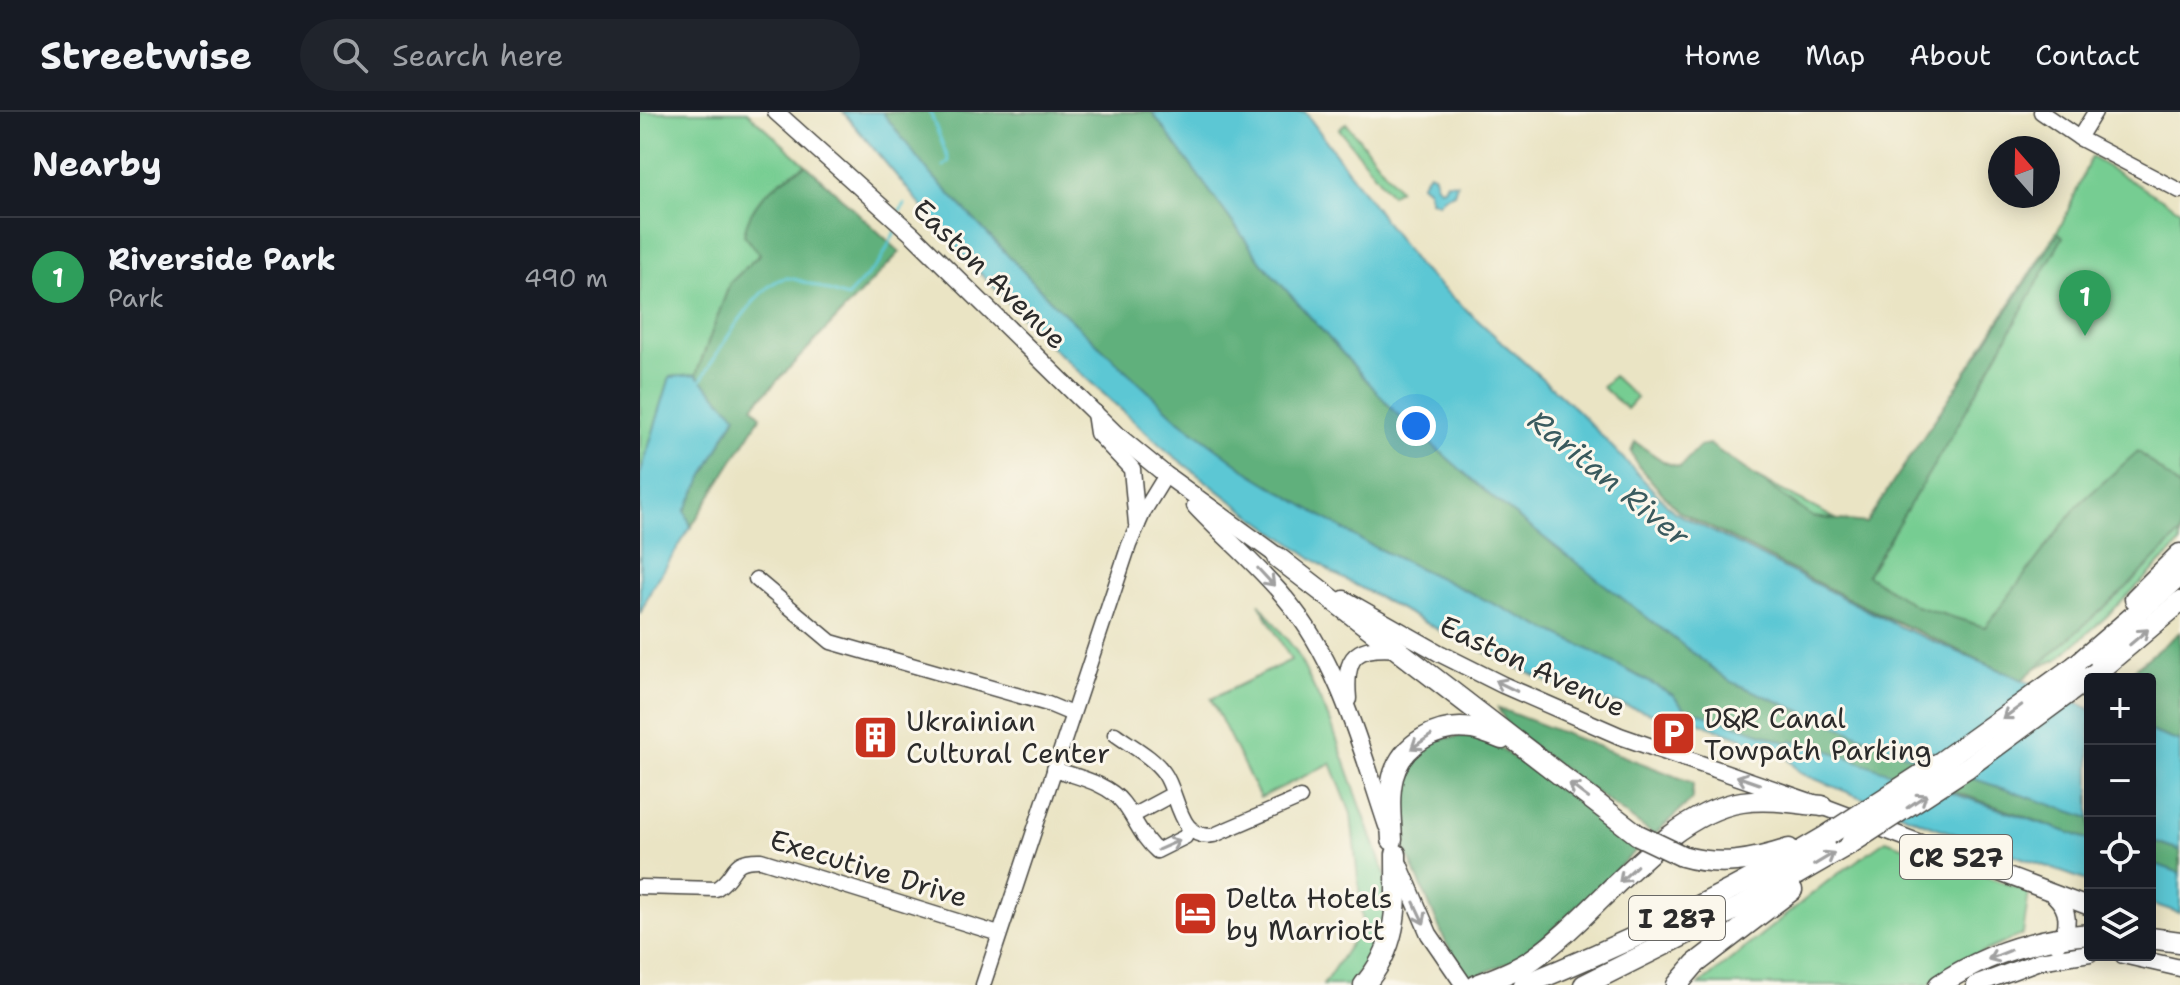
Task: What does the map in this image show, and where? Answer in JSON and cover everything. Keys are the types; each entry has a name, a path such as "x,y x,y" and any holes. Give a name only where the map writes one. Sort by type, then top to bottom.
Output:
{"highway":[{"path":"2100,646 2108,624 2180,554"},
{"path":"1277,557 1638,835 1682,856 1713,862 1741,862 1826,836"},
{"name":"I 287","path":"1524,985 1667,923 1782,863 1826,836 1941,762 2075,666 2180,576"},
{"name":"I 287","path":"1584,985 1688,934 1851,843 1968,767 2097,672 2180,602"},
{"path":"1364,985 1380,965 1394,926 1397,891 1390,804 1394,774 1408,751 1417,742 1441,730 1455,728 1481,731 1520,746"},
{"path":"1483,983 1534,958 1671,835 1698,817 1726,805 1756,800 1822,806"},
{"path":"1678,982 1725,940 1792,891 1798,875"},
{"path":"1939,985 1972,966 2010,950 2064,936 2084,934"},
{"path":"2156,939 2180,941"}],"main road":[{"name":"Easton Avenue","path":"776,112 913,235 1095,413 1166,475 1286,598 1327,663 1412,898 1429,934 1464,985"},
{"path":"1095,413 1098,433 1132,469 1137,524"},
{"name":"Easton Avenue","path":"1166,475 1277,557 1388,625 1522,694 1620,736 1822,806 2084,905"},
{"path":"1350,721 1348,666 1358,655 1367,650 1394,649 1453,660"},
{"path":"2039,961 2064,936 2068,924 2066,911 2053,893"},
{"path":"2156,931 2180,941"},
{"path":"1975,985 2039,961 2084,954"},
{"path":"2149,961 2180,968"}],"street":[{"path":"2041,112 2079,138 2180,191"},
{"path":"2079,138 2095,112"},
{"path":"983,985 1137,524 1166,475"},
{"path":"756,579 831,642 1048,704 1072,714"},
{"path":"1115,734 1163,771 1182,817 1190,828 1203,836 1214,835 1300,798"},
{"path":"1054,769 1110,791 1122,800 1145,841 1157,851 1185,837 1190,828"},
{"path":"1132,816 1173,794"},
{"name":"Executive Drive","path":"640,887 716,889 728,879 737,863 745,859 761,860 999,934"}],"green space":[{"path":"640,112 747,112 806,165 775,185 753,212 745,235 760,254 730,283 696,375 670,377 640,475"},
{"path":"882,112 1152,112 1263,264 1394,411 1493,498 1729,681 1919,760 2084,816 2084,838 1964,795 1788,743 1682,707 1673,695 1584,647 1366,543 1250,473 1180,421 1053,303 927,170"},
{"path":"1346,123 1399,189 1391,195 1339,129"},
{"path":"2091,157 2180,210 2180,544 2058,659 2019,674 1861,607 1672,501 1709,452 1862,533 2064,220"},
{"path":"806,165 900,252 753,406 761,416 691,527 685,511 736,416 696,375 730,283 760,254 744,235 752,212 775,185"},
{"path":"2059,233 2063,237 1954,432 1867,575 1916,606 1985,627 2078,505 2138,451 2180,488 2180,534 2126,588 2022,680 1863,606 1678,511 1638,466 1631,452 1635,442 1666,463 1680,467 1700,446 1709,444 1813,517 1866,523"},
{"path":"1613,376 1637,398 1627,409 1602,387"},
{"path":"1259,603 1296,651 1331,723 1390,889 1386,933 1350,985 1323,985 1363,925 1351,814 1331,763 1260,798 1211,699 1291,660"},
{"path":"2180,632 2180,742 2156,733 2156,673 2129,673"},
{"path":"1498,708 1693,783 1692,799 1654,835 1511,731"},
{"path":"1479,734 1641,846 1526,955 1470,979 1446,943 1401,839 1406,787 1414,758 1439,739"},
{"path":"1886,840 2029,892 2023,934 1979,954 1927,985 1699,985 1828,881"},
{"path":"2156,842 2180,850 2180,873 2156,864"}],"water":[{"path":"843,112 882,112 927,170 1053,303 1180,421 1250,473 1366,543 1584,647 1673,695 1683,707 1788,743 1792,740 1819,747 2084,838 2084,880 1924,823 1800,773 1784,754 1680,715 1672,719 1559,687 1450,636 1333,573 1167,451 1047,343 961,253"},
{"name":"Raritan River","path":"1152,112 1305,112 1418,266 1578,411 1674,512 1898,626 2084,706 2084,816 1919,760 1729,681 1493,498 1394,411 1263,264"},
{"path":"1429,173 1435,176 1440,189 1447,182 1457,183 1454,193 1438,203 1430,200 1428,190 1421,184"},
{"path":"696,375 736,415 685,511 691,527 651,590 640,614 640,475 670,377"},
{"path":"2156,733 2180,742 2180,850 2156,842"},
{"path":"2156,864 2180,873 2180,913 2156,905"}],"waterway":[{"path":"930,112 949,161 944,166"},
{"path":"900,211 905,204"},
{"path":"701,380 751,304 776,281 792,279 847,297 880,262 895,232"}],"place":[{"name":"Riverside Park","path":"2085,336"},
{"name":"D&R Canal Towpath Parking","path":"1673,734"},
{"name":"Ukrainian Cultural Center","path":"875,737"},
{"name":"Delta Hotels by Marriott","path":"1195,914"}]}
